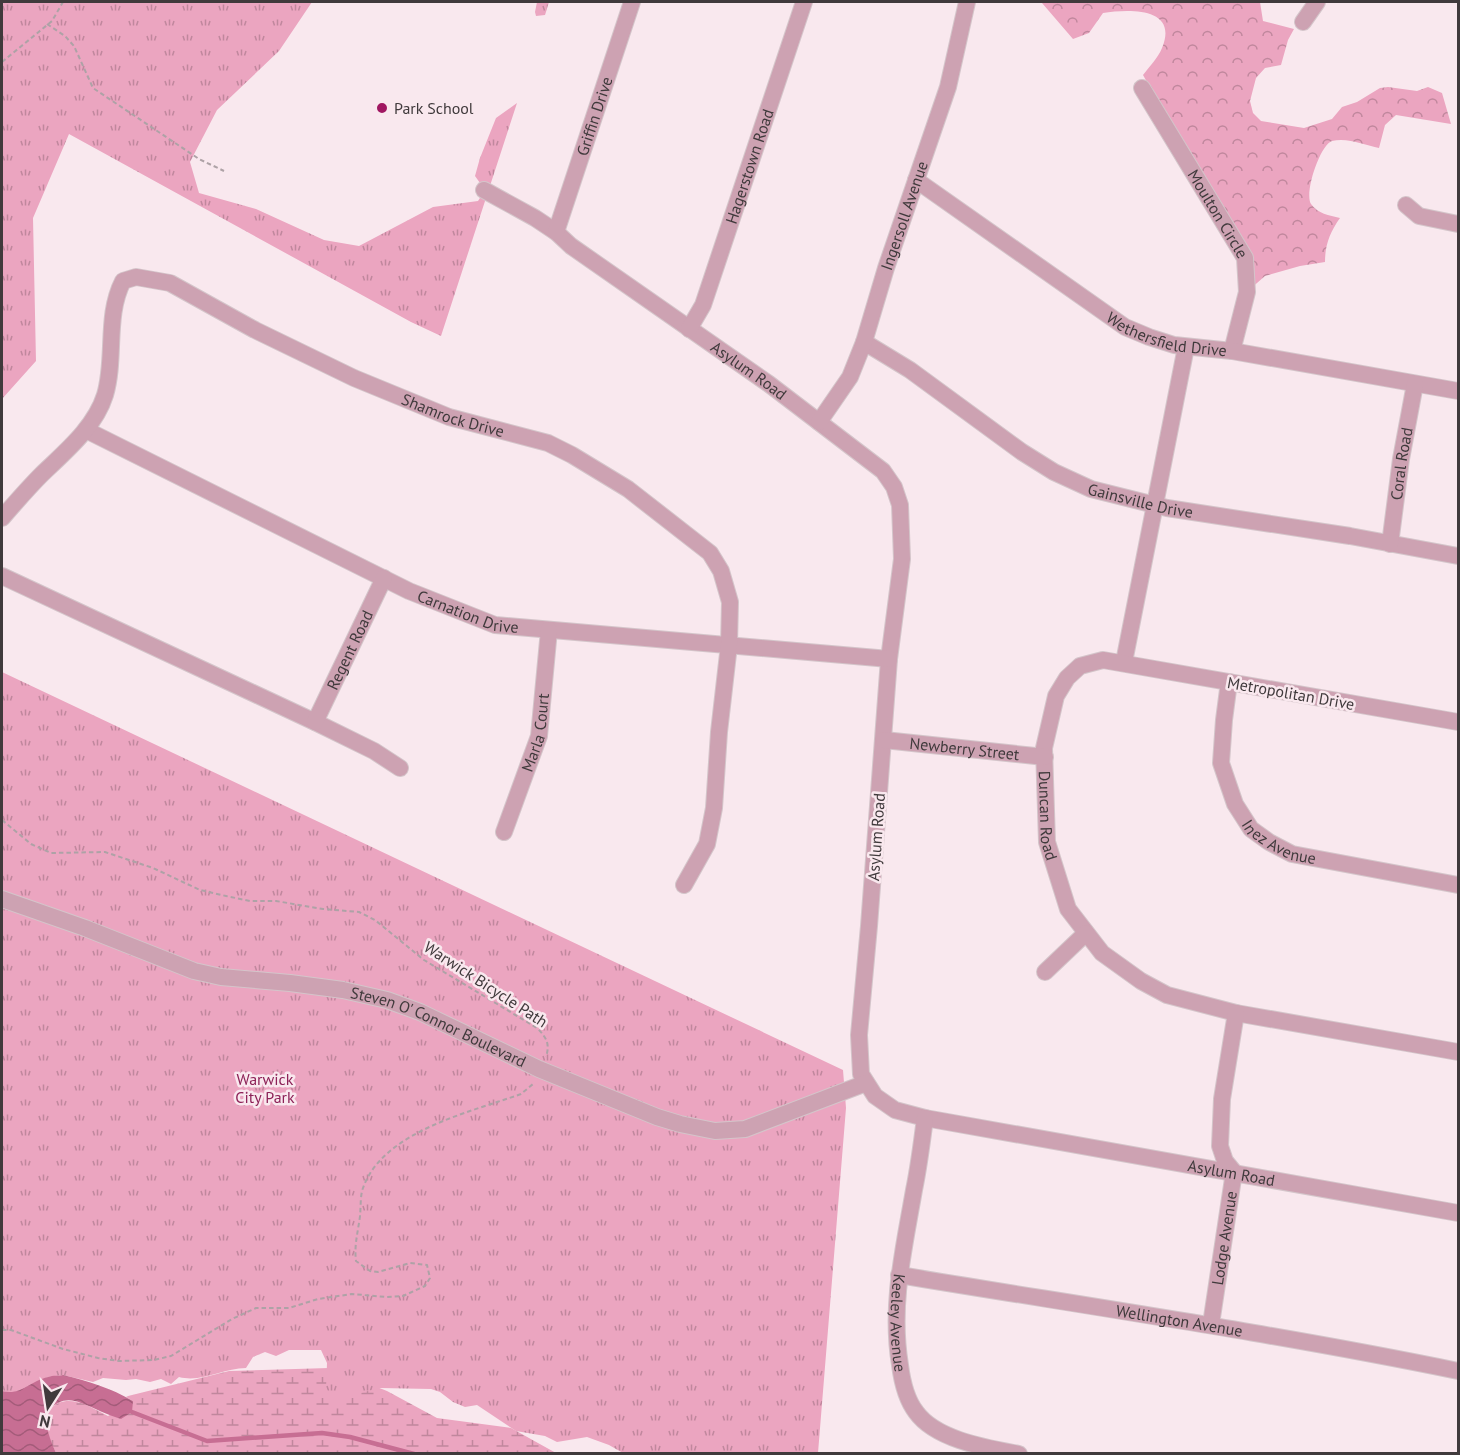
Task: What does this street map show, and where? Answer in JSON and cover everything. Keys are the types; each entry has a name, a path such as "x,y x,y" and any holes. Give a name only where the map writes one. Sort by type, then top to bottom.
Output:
{"street":[{"name":"Griffin Drive","path":"556,232 632,2"},
{"name":"Hagerstown Road","path":"689,329 703,305 804,2"},
{"name":"Ingersoll Avenue","path":"819,422 850,377 864,342 948,87 967,2"},
{"path":"1303,22 1317,2"},
{"name":"Moulton Circle","path":"1142,88 1245,258 1247,292 1232,351"},
{"name":"Wethersfield Drive","path":"916,180 1125,327 1155,340 1186,347 1232,351 1458,391"},
{"name":"Asylum Road","path":"484,190 556,232 571,246 819,422 883,471 894,487 900,505 902,559 889,659 859,1035 861,1074 874,1096 895,1110 925,1118 1458,1213"},
{"path":"1406,205 1419,216 1458,224"},
{"name":"Shamrock Drive","path":"2,518 86,430 104,397 110,372 116,294 123,281 136,277 170,283 255,330 354,378 449,417 548,443 572,455 628,489 710,553 721,571 730,602 729,645 719,732 714,808 708,844 684,885"},
{"name":"Gainsville Drive","path":"864,342 910,370 1007,442 1054,472 1098,491 1156,506 1458,556"},
{"path":"1124,662 1186,347"},
{"name":"Coral Road","path":"1389,544 1415,384"},
{"name":"Carnation Drive","path":"86,430 409,591 495,625 889,659"},
{"path":"2,576 315,722 374,751 400,768"},
{"name":"Regent Road","path":"315,722 384,578"},
{"name":"Marla Court","path":"504,832 539,736 549,630"},
{"name":"Duncan Road","path":"1124,662 1103,660 1080,666 1067,678 1056,696 1044,748 1047,842 1068,909 1102,953 1141,981 1167,995 1236,1013 1458,1052"},
{"name":"Metropolitan Drive","path":"1124,662 1458,722"},
{"name":"Inez Avenue","path":"1229,681 1221,763 1235,804 1251,829 1292,854 1458,885"},
{"name":"Newberry Street","path":"884,740 1045,757"},
{"name":"Steven O' Connor Boulevard","path":"2,899 194,970 221,977 343,990 387,1000 420,1012 539,1069 657,1117 680,1124 715,1131 745,1129 866,1083"},
{"path":"1045,972 1086,933"},
{"name":"Lodge Avenue","path":"1211,1324 1234,1172 1225,1161 1220,1146 1222,1099 1236,1013"},
{"name":"Keeley Avenue","path":"925,1118 896,1302 896,1345 903,1384 915,1412 929,1425 951,1437 1019,1454"},
{"name":"Wellington Avenue","path":"899,1275 1211,1324 1458,1371"}],"path":[{"path":"2,62 52,21 63,2"},
{"path":"47,24 65,36 74,46 93,88 199,159 224,171"},
{"name":"Warwick Bicycle Path","path":"2,820 31,844 51,853 105,852 153,868 200,890 250,901 276,901 359,912 375,920 424,960 537,1028 546,1037 549,1047 532,1087 521,1094 426,1128 401,1142 377,1162 363,1188 354,1246 357,1261 370,1272 405,1264 427,1265 430,1278 421,1289 403,1296 352,1294 318,1299 289,1308 256,1308 171,1356 154,1360 119,1361 98,1358 63,1349 11,1330 2,1330"}],"green space":[{"path":"2,2 312,2 279,51 217,110 190,162 199,193 256,209 324,240 359,246 433,207 478,201 485,190 475,176 480,158 496,118 517,103 441,336 411,322 69,134 33,218 36,361 2,399"},
{"path":"537,2 549,2 545,15 536,16"},
{"path":"1260,2 1263,21 1294,29 1288,40 1281,65 1265,68 1256,78 1250,101 1253,113 1261,121 1304,128 1332,119 1342,107 1357,102 1380,88 1417,91 1428,87 1442,93 1451,124 1396,115 1385,125 1379,148 1344,140 1327,144 1314,170 1309,198 1317,210 1340,218 1329,239 1325,262 1265,276 1249,290 1244,257 1143,75 1162,48 1165,35 1164,25 1158,18 1149,14 1126,11 1103,13 1089,33 1073,39 1042,3"},
{"name":"Warwick City Park","path":"2,672 843,1070 846,1108 818,1453 623,1453 587,1437 557,1442 545,1436 516,1431 477,1405 465,1407 431,1389 380,1388 344,1397 331,1396 326,1388 327,1363 321,1350 289,1350 276,1356 265,1352 253,1357 246,1368 204,1377 179,1377 171,1384 161,1379 150,1382 136,1379 103,1378 93,1382 63,1375 48,1377 23,1390 10,1393 2,1391"},
{"path":"329,1368 387,1391 437,1418 511,1428 556,1453 56,1453 47,1431 49,1411 57,1403 63,1401 81,1403 108,1416 133,1401 126,1397 128,1396 229,1371"}],"water":[{"path":"63,1375 99,1385 125,1396 133,1401 132,1412 121,1419 78,1402 70,1400 61,1402 52,1407 47,1419 48,1433 56,1453 2,1453 2,1391 20,1390 42,1379"}],"waterway":[{"path":"132,1412 207,1441 322,1433 350,1437 414,1454"}],"place":[{"name":"Park School","path":"382,108"}]}
